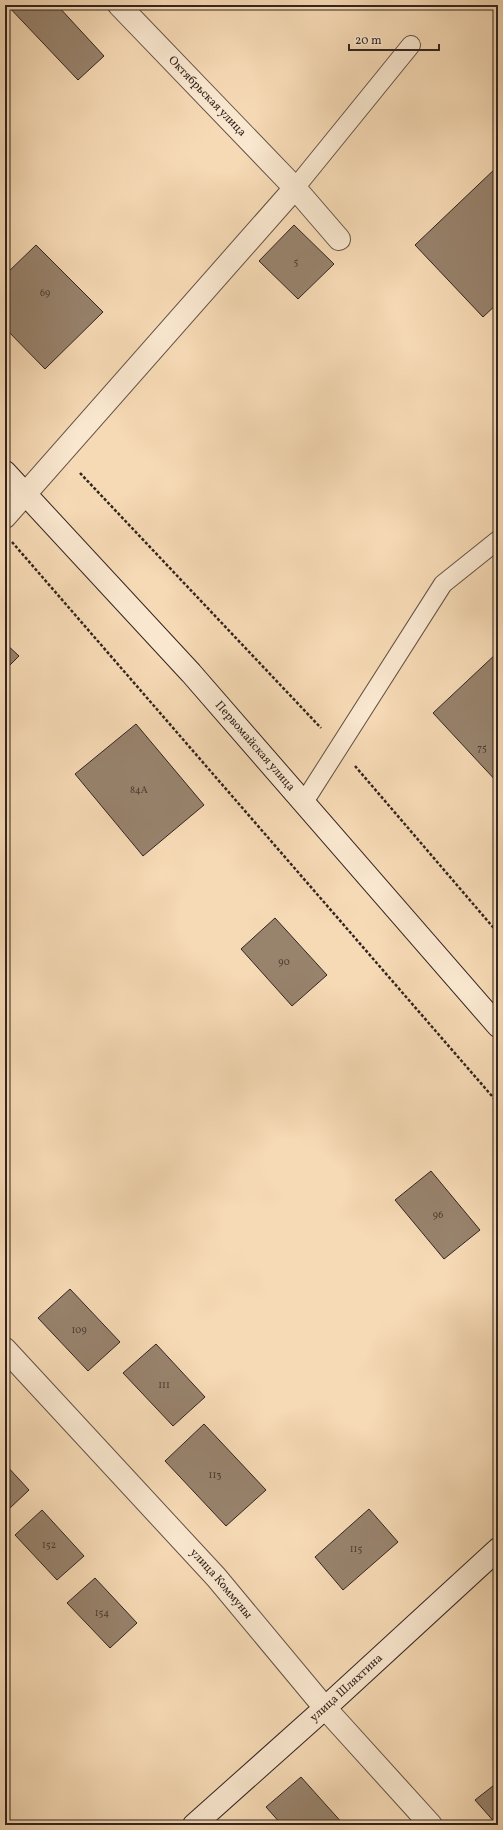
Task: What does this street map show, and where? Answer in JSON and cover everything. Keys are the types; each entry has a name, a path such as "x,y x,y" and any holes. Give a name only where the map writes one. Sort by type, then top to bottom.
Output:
{"street":[{"name":"Октябрьская улица","path":"119,5 295,188 339,239"},
{"path":"5,517 295,188"},
{"name":"Первомайская улица","path":"5,472 191,673 498,1026"},
{"name":"улица Коммуны","path":"5,1349 216,1577 325,1708 431,1825"},
{"name":"улица Шляхтина","path":"194,1825 325,1708 498,1549"}],"lane":[{"path":"295,188 411,45"},
{"path":"304,802 443,584 498,540"}],"path":[{"path":"62,453 339,747 498,933"},
{"path":"10,540 498,1103"}],"building":[{"path":"7,5 57,5 104,56 78,80"},
{"path":"498,166 498,303 483,317 415,245"},
{"path":"294,225 334,264 298,299 259,261"},
{"path":"36,245 103,312 45,369 5,328 5,275"},
{"path":"5,643 19,656 5,670"},
{"path":"498,652 498,783 433,713"},
{"path":"136,724 204,805 143,856 75,774"},
{"path":"275,918 327,975 292,1006 241,949"},
{"path":"431,1171 480,1230 444,1259 395,1200"},
{"path":"70,1289 120,1342 88,1371 38,1318"},
{"path":"156,1344 205,1397 173,1426 123,1373"},
{"path":"204,1424 266,1490 226,1526 165,1461"},
{"path":"5,1464 29,1490 9,1509 5,1504"},
{"path":"369,1509 398,1542 343,1590 315,1557"},
{"path":"42,1510 84,1556 57,1580 15,1535"},
{"path":"95,1578 137,1623 110,1648 67,1603"},
{"path":"301,1777 344,1825 282,1825 266,1807"},
{"path":"498,1782 498,1825 497,1825 475,1800"}]}
